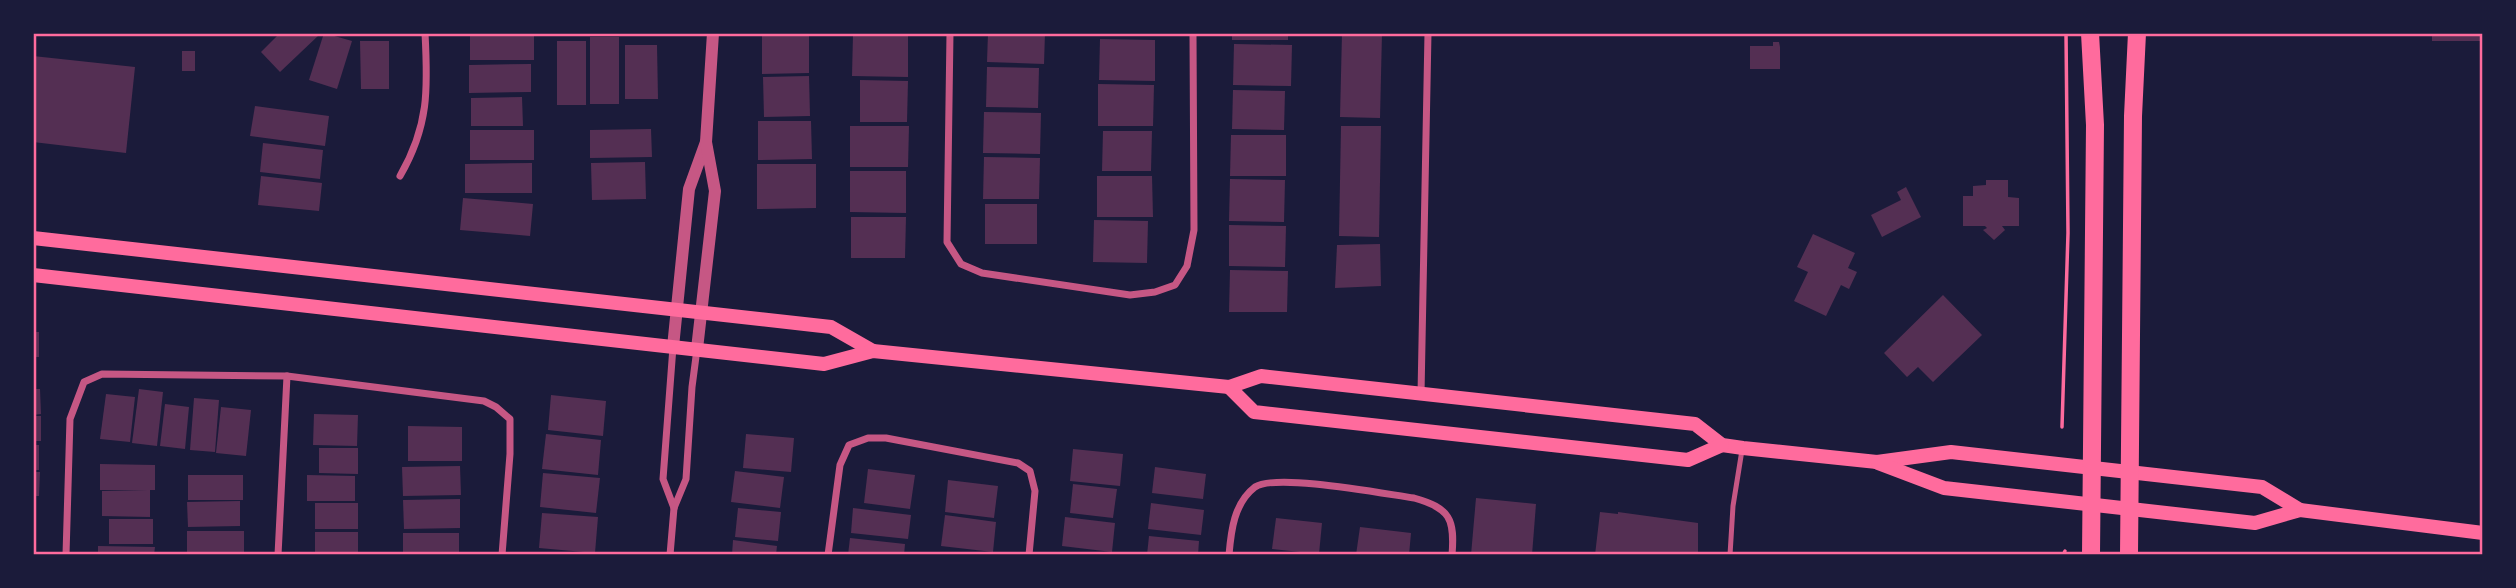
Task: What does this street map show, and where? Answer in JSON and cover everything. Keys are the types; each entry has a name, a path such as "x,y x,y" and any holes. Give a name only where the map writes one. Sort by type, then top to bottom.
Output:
{"main road":[{"path":"2090,33 2095,125 2091,555"},
{"path":"2129,555 2133,116 2137,33"},
{"path":"33,238 831,327 873,351"},
{"path":"33,275 824,363 873,351 1229,387 1261,376 1695,424 1722,445 1743,448 1877,462 1951,452 2262,487 2300,510"},
{"path":"1229,387 1254,412 1688,460 1722,445"},
{"path":"1877,462 1944,488 2255,523 2300,510 2483,533"}],"street":[{"path":"400,176 414,152 426,102 425,33"},
{"path":"670,555 674,508 686,479 692,387 715,191 706,142 713,33"},
{"path":"950,33 947,242 961,264 982,273 1130,295 1155,292 1174,285 1187,266 1194,230 1193,33"},
{"path":"1420,394 1428,33"},
{"path":"674,508 663,479 673,347 689,189 706,142"},
{"path":"66,555 70,419 84,382 102,374 287,376 484,401 510,419 502,555"},
{"path":"278,555 287,376"},
{"path":"828,555 839,465 849,445 868,438 886,438 1018,463 1030,471 1035,491 1029,555"},
{"path":"1228,555 1231,527 1242,502 1257,486 1283,481 1414,498 1430,503 1445,512 1454,530 1452,555"}],"lane":[{"path":"1730,555 1733,506 1743,448"}],"path":[{"path":"2062,427 2068,233 2066,33"}],"building":[{"path":"280,33 319,35 280,72 261,52"},
{"path":"324,33 352,41 337,89 309,80"},
{"path":"470,33 534,33 534,60 470,60"},
{"path":"988,33 1045,33 1044,64 987,62"},
{"path":"1232,33 1288,33 1288,40 1232,40"},
{"path":"1342,33 1382,33 1380,118 1340,117"},
{"path":"2432,33 2483,33 2483,41 2432,41"},
{"path":"762,34 809,34 809,73 762,74"},
{"path":"853,34 908,35 908,77 852,76"},
{"path":"590,37 619,37 619,104 590,104"},
{"path":"1100,39 1155,40 1155,81 1099,80"},
{"path":"360,41 389,41 389,89 361,89"},
{"path":"557,41 586,41 586,105 557,105"},
{"path":"1773,42 1779,42 1780,69 1750,69 1750,46 1773,46"},
{"path":"1234,44 1292,45 1291,86 1233,85"},
{"path":"625,45 657,45 658,99 625,99"},
{"path":"182,51 195,51 195,71 182,71"},
{"path":"33,56 135,67 126,153 33,142"},
{"path":"531,64 531,92 469,93 469,65"},
{"path":"987,67 1039,68 1038,108 986,107"},
{"path":"809,76 810,116 764,117 763,77"},
{"path":"860,80 908,81 907,122 860,122"},
{"path":"1098,84 1154,85 1153,126 1098,126"},
{"path":"1233,90 1285,91 1284,130 1232,129"},
{"path":"522,97 523,126 471,126 471,98"},
{"path":"255,106 329,116 325,146 250,136"},
{"path":"984,112 1041,113 1040,154 983,153"},
{"path":"758,121 811,121 812,159 758,160"},
{"path":"850,126 909,126 908,167 850,167"},
{"path":"1341,126 1381,126 1379,237 1339,236"},
{"path":"651,129 652,157 590,158 590,130"},
{"path":"470,130 534,130 534,160 470,160"},
{"path":"1103,131 1152,131 1151,171 1102,171"},
{"path":"1231,135 1286,135 1286,176 1230,176"},
{"path":"263,143 323,150 320,179 260,172"},
{"path":"984,157 1040,158 1039,199 983,199"},
{"path":"645,162 646,199 592,200 591,163"},
{"path":"532,163 532,193 465,193 465,164"},
{"path":"757,164 816,164 816,208 757,209"},
{"path":"850,171 906,171 906,213 850,212"},
{"path":"261,176 322,183 319,211 258,205"},
{"path":"1097,176 1152,176 1153,217 1097,217"},
{"path":"1230,179 1285,180 1284,222 1229,221"},
{"path":"1986,180 2008,180 2008,197 2019,198 2019,226 2002,226 2005,230 1994,240 1983,230 1987,228 1985,226 1963,226 1963,196 1973,196 1973,186 1986,185"},
{"path":"1906,187 1921,217 1882,237 1871,215 1901,200 1897,192"},
{"path":"463,198 533,204 530,236 460,230"},
{"path":"985,204 1037,204 1037,244 985,244"},
{"path":"851,217 906,217 905,258 851,258"},
{"path":"1094,220 1148,221 1147,263 1093,262"},
{"path":"1229,225 1286,226 1285,267 1229,266"},
{"path":"1813,234 1855,253 1848,268 1857,272 1849,289 1841,285 1826,316 1794,301 1808,272 1797,267"},
{"path":"1380,244 1381,286 1335,288 1337,245"},
{"path":"1230,270 1288,271 1287,312 1229,312"},
{"path":"1943,295 1982,335 1933,382 1918,367 1907,377 1884,353"},
{"path":"33,332 39,332 39,357 33,357"},
{"path":"33,389 40,389 41,414 33,415"},
{"path":"139,389 163,392 157,446 132,443"},
{"path":"106,394 135,397 130,442 100,439"},
{"path":"551,395 606,401 603,436 548,430"},
{"path":"194,398 219,400 215,452 190,450"},
{"path":"165,404 189,407 185,449 160,446"},
{"path":"221,407 251,410 246,456 216,453"},
{"path":"314,414 358,415 357,446 313,445"},
{"path":"33,416 41,416 41,441 33,441"},
{"path":"408,426 462,427 462,461 408,461"},
{"path":"546,434 601,440 598,475 542,469"},
{"path":"746,434 794,438 791,472 743,468"},
{"path":"33,445 39,445 39,470 33,470"},
{"path":"319,448 358,448 358,474 319,473"},
{"path":"1073,449 1123,454 1120,486 1070,481"},
{"path":"100,464 155,465 155,490 150,490 150,517 102,516 102,491 147,490 100,490"},
{"path":"460,466 461,495 403,496 402,467"},
{"path":"1155,467 1206,474 1203,499 1152,493"},
{"path":"868,469 915,475 910,509 864,503"},
{"path":"735,471 784,477 780,508 731,502"},
{"path":"33,472 40,472 39,496 33,496"},
{"path":"543,473 600,478 596,513 540,507"},
{"path":"188,475 243,475 243,500 188,500"},
{"path":"307,475 355,476 355,501 307,501"},
{"path":"948,480 998,486 994,518 945,512"},
{"path":"1073,484 1117,489 1113,518 1070,513"},
{"path":"1476,498 1536,504 1532,555 1471,555"},
{"path":"460,499 460,528 404,529 403,500"},
{"path":"240,501 240,526 188,527 187,502"},
{"path":"315,503 358,503 358,529 315,529"},
{"path":"1151,503 1204,510 1201,535 1148,529"},
{"path":"738,508 781,512 778,541 735,537"},
{"path":"853,508 911,515 908,539 851,533"},
{"path":"1600,512 1698,523 1698,555 1595,555"},
{"path":"542,513 598,517 595,553 539,548"},
{"path":"945,515 996,522 993,552 941,546"},
{"path":"1065,517 1115,523 1112,552 1062,546"},
{"path":"1276,518 1322,523 1319,554 1272,549"},
{"path":"109,519 153,519 153,544 109,544"},
{"path":"1360,527 1411,533 1409,555 1356,555"},
{"path":"187,531 244,531 244,555 187,555"},
{"path":"315,532 358,532 358,555 315,555"},
{"path":"403,533 459,533 459,555 403,555"},
{"path":"1149,536 1199,541 1198,555 1147,555"},
{"path":"850,538 905,544 904,555 848,555"},
{"path":"733,540 777,546 776,555 732,555"},
{"path":"98,546 155,547 154,555 98,555"}]}
